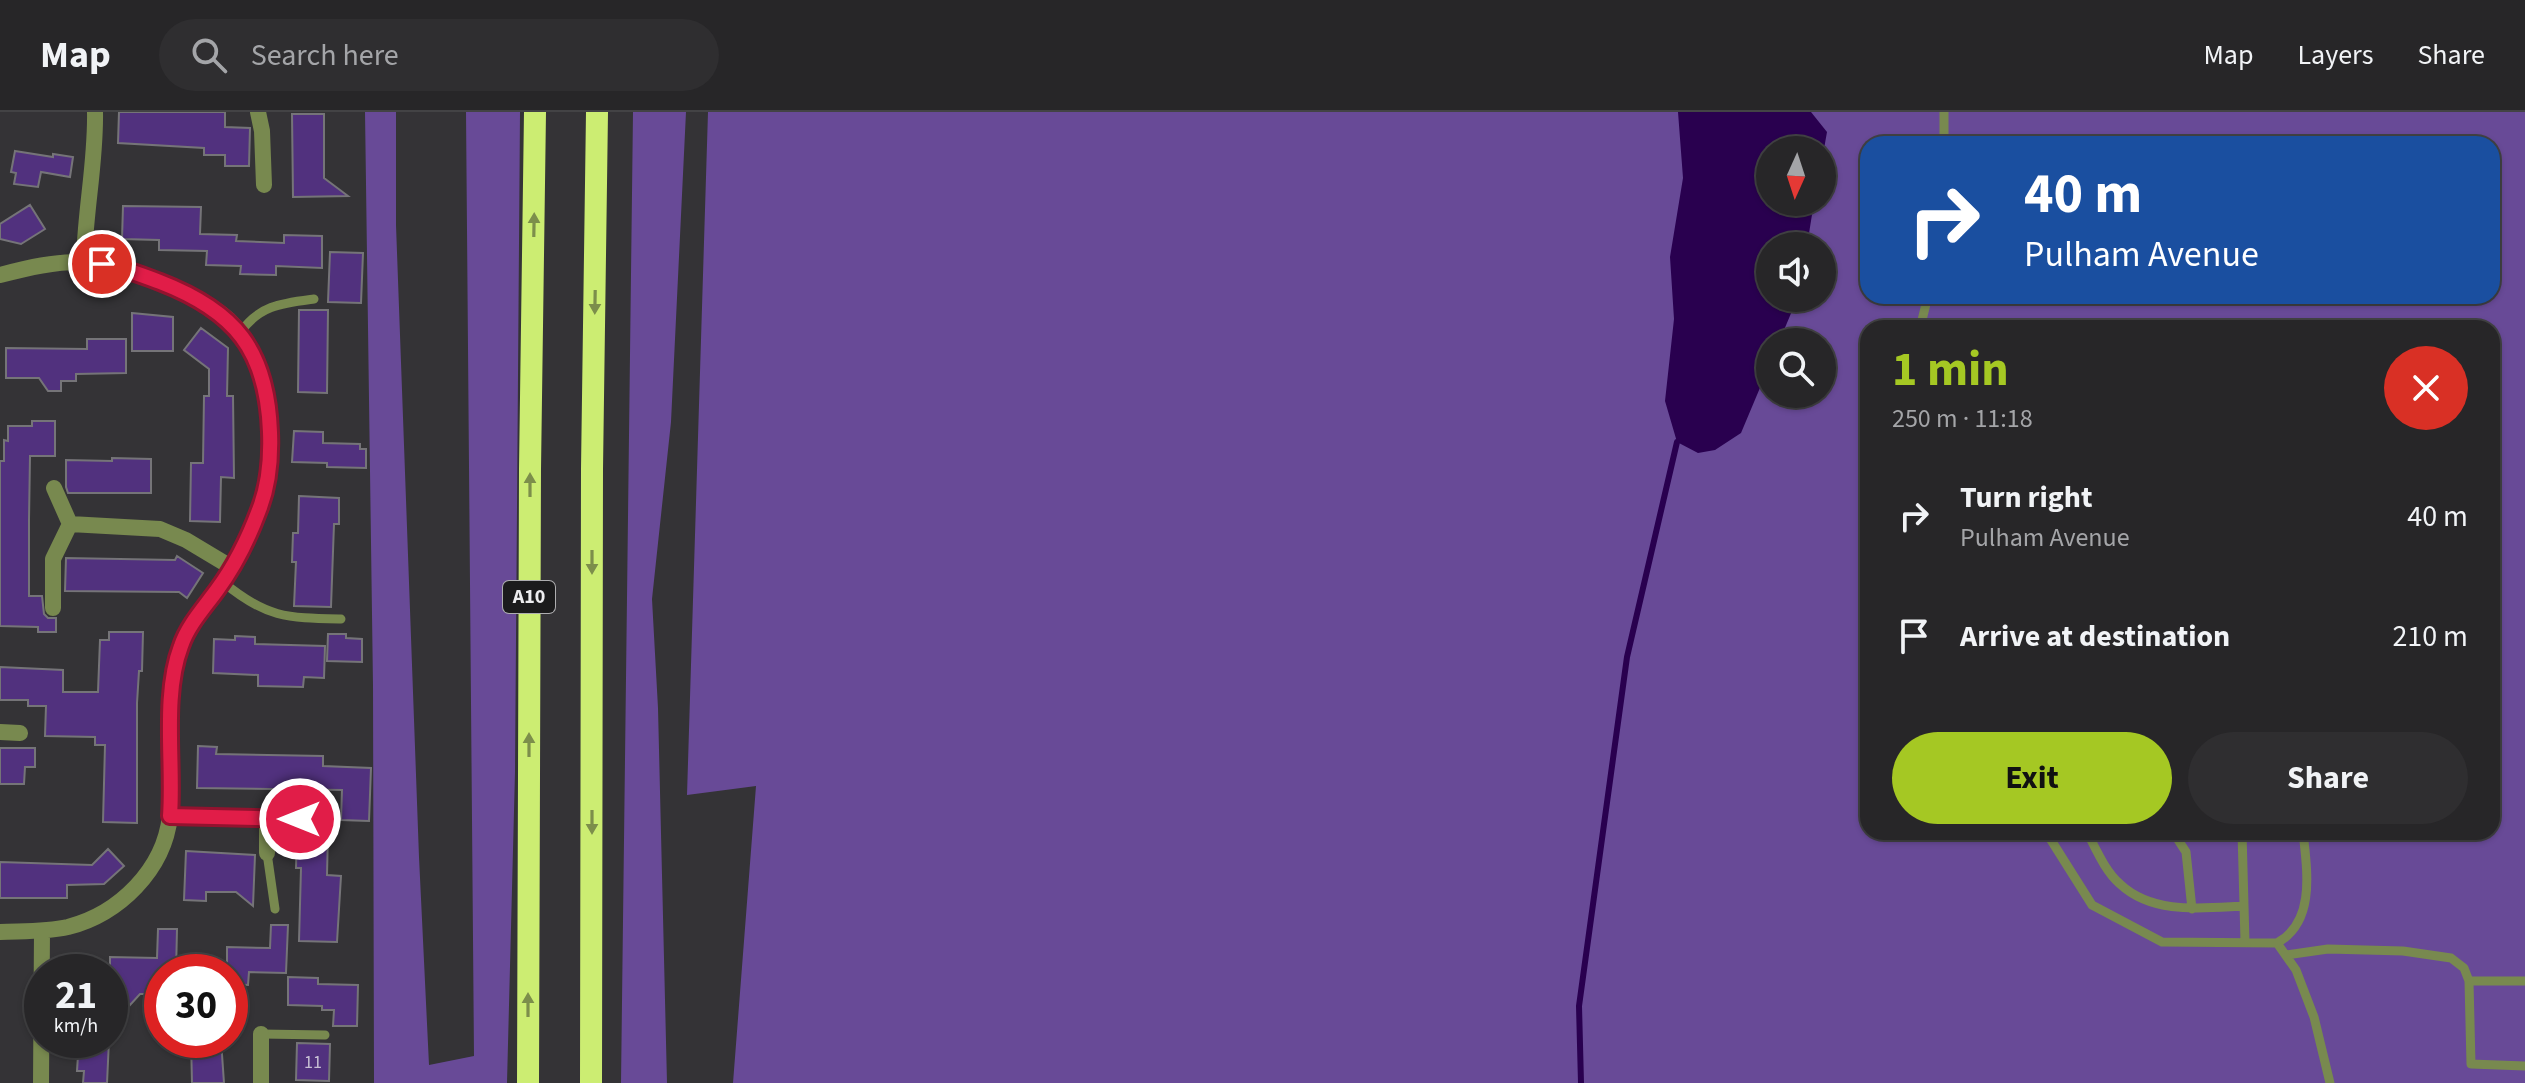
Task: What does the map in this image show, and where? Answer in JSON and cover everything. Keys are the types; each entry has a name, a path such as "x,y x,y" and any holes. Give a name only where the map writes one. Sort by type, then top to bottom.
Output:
{"highway":[{"name":"A10","path":"528,1083 535,112"},
{"path":"591,1083 592,469 597,112"}],"street":[{"path":"84,262 85,216 96,140 95,112"},
{"path":"258,112 262,131 264,185"},
{"path":"0,275 33,266 84,262 120,267 181,290 211,307 240,333 254,357 262,377 270,443 260,509 227,574 181,644 172,693 169,829 159,853 138,884 109,911 90,920 42,931 0,932"},
{"path":"53,608 53,559 70,524 54,488"},
{"path":"70,524 160,529 186,540 227,574"},
{"path":"0,732 20,733"},
{"path":"170,816 300,819"},
{"path":"267,819 267,853"},
{"path":"41,1083 42,931"},
{"path":"261,1034 261,1083"}],"lane":[{"path":"1944,112 1944,136"},
{"path":"240,333 248,320 273,305 314,299"},
{"path":"227,574 250,602 277,616 341,619"},
{"path":"2051,840 2092,905 2162,942 2277,943 2290,936 2301,921 2308,873 2304,840"},
{"path":"2091,840 2120,884 2148,902 2192,909 2244,906"},
{"path":"2178,840 2186,852 2192,909"},
{"path":"2242,840 2245,942"},
{"path":"267,853 275,909"},
{"path":"2277,943 2296,970 2314,1017 2330,1083"},
{"path":"2286,955 2328,949 2403,951 2451,958 2464,968 2469,981 2471,1064 2525,1066"},
{"path":"2469,981 2525,981"},
{"path":"261,1034 325,1035"}],"shaded area":[{"path":"365,112 396,112 396,225 429,1065 474,1056 466,112 520,112 515,772 507,1083 374,1083 373,686"},
{"path":"633,112 686,112 671,422 652,599 658,708 667,1083 621,1083"},
{"path":"708,112 2525,112 2525,1083 733,1083 756,786 687,795"},
{"path":"1678,112 1811,112 1827,132 1826,136 1756,136 1756,216 1812,216 1809,232 1756,232 1756,312 1792,312 1785,328 1756,328 1756,397 1741,433 1715,450 1698,453 1677,442 1665,401 1674,319 1670,257 1683,178"}],"building":[{"path":"119,112 225,112 225,127 250,128 249,166 225,166 225,155 204,155 204,148 118,143"},
{"path":"292,114 324,114 324,178 348,196 293,197"},
{"path":"15,151 73,157 70,177 41,172 38,187 14,184 16,173 11,172"},
{"path":"30,205 45,229 21,244 0,239 0,224"},
{"path":"123,206 201,207 200,234 237,235 236,241 284,243 284,235 322,236 322,268 276,266 276,275 240,274 241,266 206,265 207,251 159,250 159,240 122,239"},
{"path":"330,252 363,253 361,303 328,302"},
{"path":"299,310 328,310 327,393 298,392"},
{"path":"132,313 173,317 173,351 132,351"},
{"path":"201,328 228,348 227,396 233,396 234,478 221,477 220,522 190,521 191,463 203,463 204,396 209,396 209,369 184,350"},
{"path":"87,339 126,339 126,373 76,374 76,381 61,381 61,391 48,391 39,378 6,378 6,348 87,349"},
{"path":"32,421 55,421 55,456 30,456 29,596 42,596 44,614 48,618 56,618 56,632 38,632 38,627 0,626 0,461 4,461 8,426 32,426"},
{"path":"294,431 323,432 323,443 360,444 360,449 366,449 366,468 292,462"},
{"path":"112,458 151,459 151,493 68,493 66,460 112,461"},
{"path":"299,496 339,498 339,524 334,524 331,607 294,606 296,562 292,562 293,533 298,533"},
{"path":"177,556 203,573 187,598 179,592 65,591 66,558 175,560"},
{"path":"109,632 143,632 137,703 137,823 103,822 105,745 95,745 95,737 45,736 46,706 28,706 28,700 0,700 0,667 63,670 63,692 98,692 100,640 109,640"},
{"path":"328,634 346,634 346,638 362,639 362,662 327,661"},
{"path":"235,636 255,637 255,644 325,646 324,678 304,677 303,687 258,686 258,675 213,673 214,639 235,640"},
{"path":"198,746 217,747 216,754 323,756 323,766 371,768 369,821 341,820 342,790 197,788"},
{"path":"0,748 35,748 35,767 25,767 24,784 0,784"},
{"path":"297,831 328,832 327,875 341,876 337,942 299,941 301,868 296,868"},
{"path":"108,849 124,866 104,884 67,885 67,898 0,898 0,862 92,865"},
{"path":"186,851 255,855 253,906 236,892 206,892 206,901 184,900"},
{"path":"271,925 288,925 286,973 249,972 248,985 248,954 227,954 227,947 270,948"},
{"path":"158,929 177,929 176,954 157,954"},
{"path":"128,957 144,958 144,994 140,994 130,1005 128,1003"},
{"path":"288,977 318,978 318,984 358,985 357,1026 333,1026 334,1010 322,1010 322,1006 288,1005"},
{"path":"297,1043 330,1044 329,1081 296,1080"},
{"path":"78,1058 108,1058 107,1083 83,1083 84,1071 77,1071"},
{"path":"191,1058 222,1058 224,1083 192,1083"}],"waterway":[{"path":"1581,1083 1579,1006 1627,657 1677,442"}],"route":[{"path":"102,264 120,267 181,290 228,320 254,357 262,377 269,421 269,467 260,509 223,582 201,610 181,644 177,659 172,693 170,816 300,819"}]}
